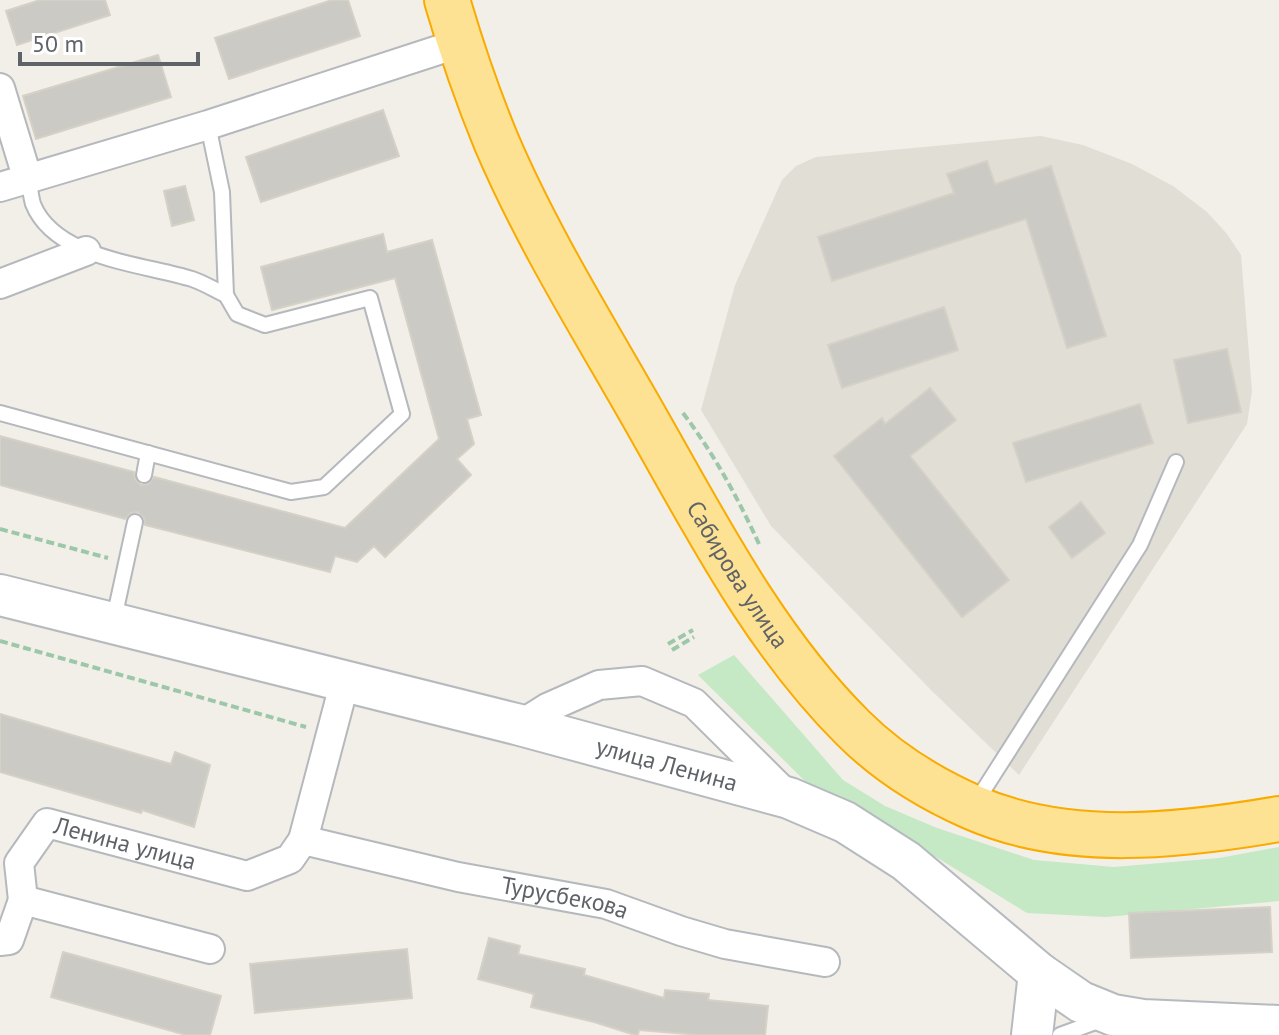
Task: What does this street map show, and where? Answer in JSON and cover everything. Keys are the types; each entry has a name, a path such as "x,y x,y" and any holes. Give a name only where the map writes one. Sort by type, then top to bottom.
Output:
{"highway":[{"name":"Сабирова улица","path":"447,0 497,142 542,237 703,520 762,616 806,676 854,729 907,772 973,807 1036,828 1113,835 1215,830 1279,819"}],"main road":[{"name":"улица Ленина","path":"0,595 520,725 789,798 845,822 906,861 1039,973 1081,1002 1113,1015 1143,1020 1279,1026"},
{"path":"1032,1035 1039,973"}],"street":[{"path":"0,187 208,125 460,43"},
{"path":"0,88 28,180"},
{"path":"0,284 86,251"},
{"path":"303,840 345,681"},
{"path":"520,725 547,708 599,685 642,681 694,703 789,798"},
{"name":"Ленина улица","path":"23,900 19,863 47,823 247,876 290,859 303,840"},
{"name":"Турусбекова","path":"303,840 458,877 606,904 725,944 825,962"},
{"path":"0,941 9,940 23,900 210,949"}],"lane":[{"path":"0,413 291,492 324,487 402,414 370,298 265,325 237,314 226,295 222,192 208,125"},
{"path":"28,180 34,205 49,227 86,251 123,264 194,280 226,295"},
{"path":"144,475 148,453"},
{"path":"973,807 1140,545 1176,462"},
{"path":"113,623 135,522"},
{"path":"1060,1035 1113,1015"}],"path":[{"path":"676,403 743,508 760,547"},
{"path":"0,529 126,563"},
{"path":"668,644 693,630"},
{"path":"672,650 694,637"},
{"path":"0,641 331,734"}],"shaded area":[{"path":"1041,136 1083,145 1132,164 1173,186 1207,212 1227,234 1241,255 1252,391 1247,424 1019,775 771,526 701,410 735,285 782,180 796,166 816,157"}],"green space":[{"path":"734,655 843,780 885,806 937,828 1034,860 1114,867 1219,858 1279,847 1279,901 1106,917 1027,913 941,860 816,792 698,675"}],"building":[{"path":"40,0 105,0 110,15 17,45 6,11"},
{"path":"332,0 348,0 360,36 229,79 215,38"},
{"path":"158,55 171,97 36,139 23,96"},
{"path":"383,110 399,156 261,202 246,157"},
{"path":"987,161 995,184 1051,166 1106,336 1067,348 1026,219 832,281 818,237 954,193 947,174"},
{"path":"185,186 194,220 172,226 164,191"},
{"path":"383,234 387,252 432,240 481,415 467,419 474,444 457,459 471,475 385,557 374,546 357,562 335,556 330,572 145,525 144,518 138,512 131,513 125,519 0,485 0,436 134,472 135,479 141,485 148,484 154,477 345,528 439,439 395,278 272,310 261,267"},
{"path":"944,307 958,350 842,388 828,345"},
{"path":"1227,349 1241,412 1188,423 1174,360"},
{"path":"930,388 956,420 910,456 1009,580 962,617 834,456 882,418 885,424"},
{"path":"1140,404 1153,443 1026,482 1013,443"},
{"path":"1081,502 1105,533 1072,558 1049,527"},
{"path":"0,714 171,764 175,752 210,765 194,827 0,772"},
{"path":"1270,907 1272,952 1131,958 1129,913"},
{"path":"489,938 520,946 518,954 585,969 584,975 664,998 665,990 709,994 708,1000 768,1006 765,1035 700,1035 639,1030 635,1035 531,1007 534,994 478,979"},
{"path":"407,949 412,998 255,1013 250,964"},
{"path":"63,952 221,996 210,1035 186,1035 51,997"}]}
